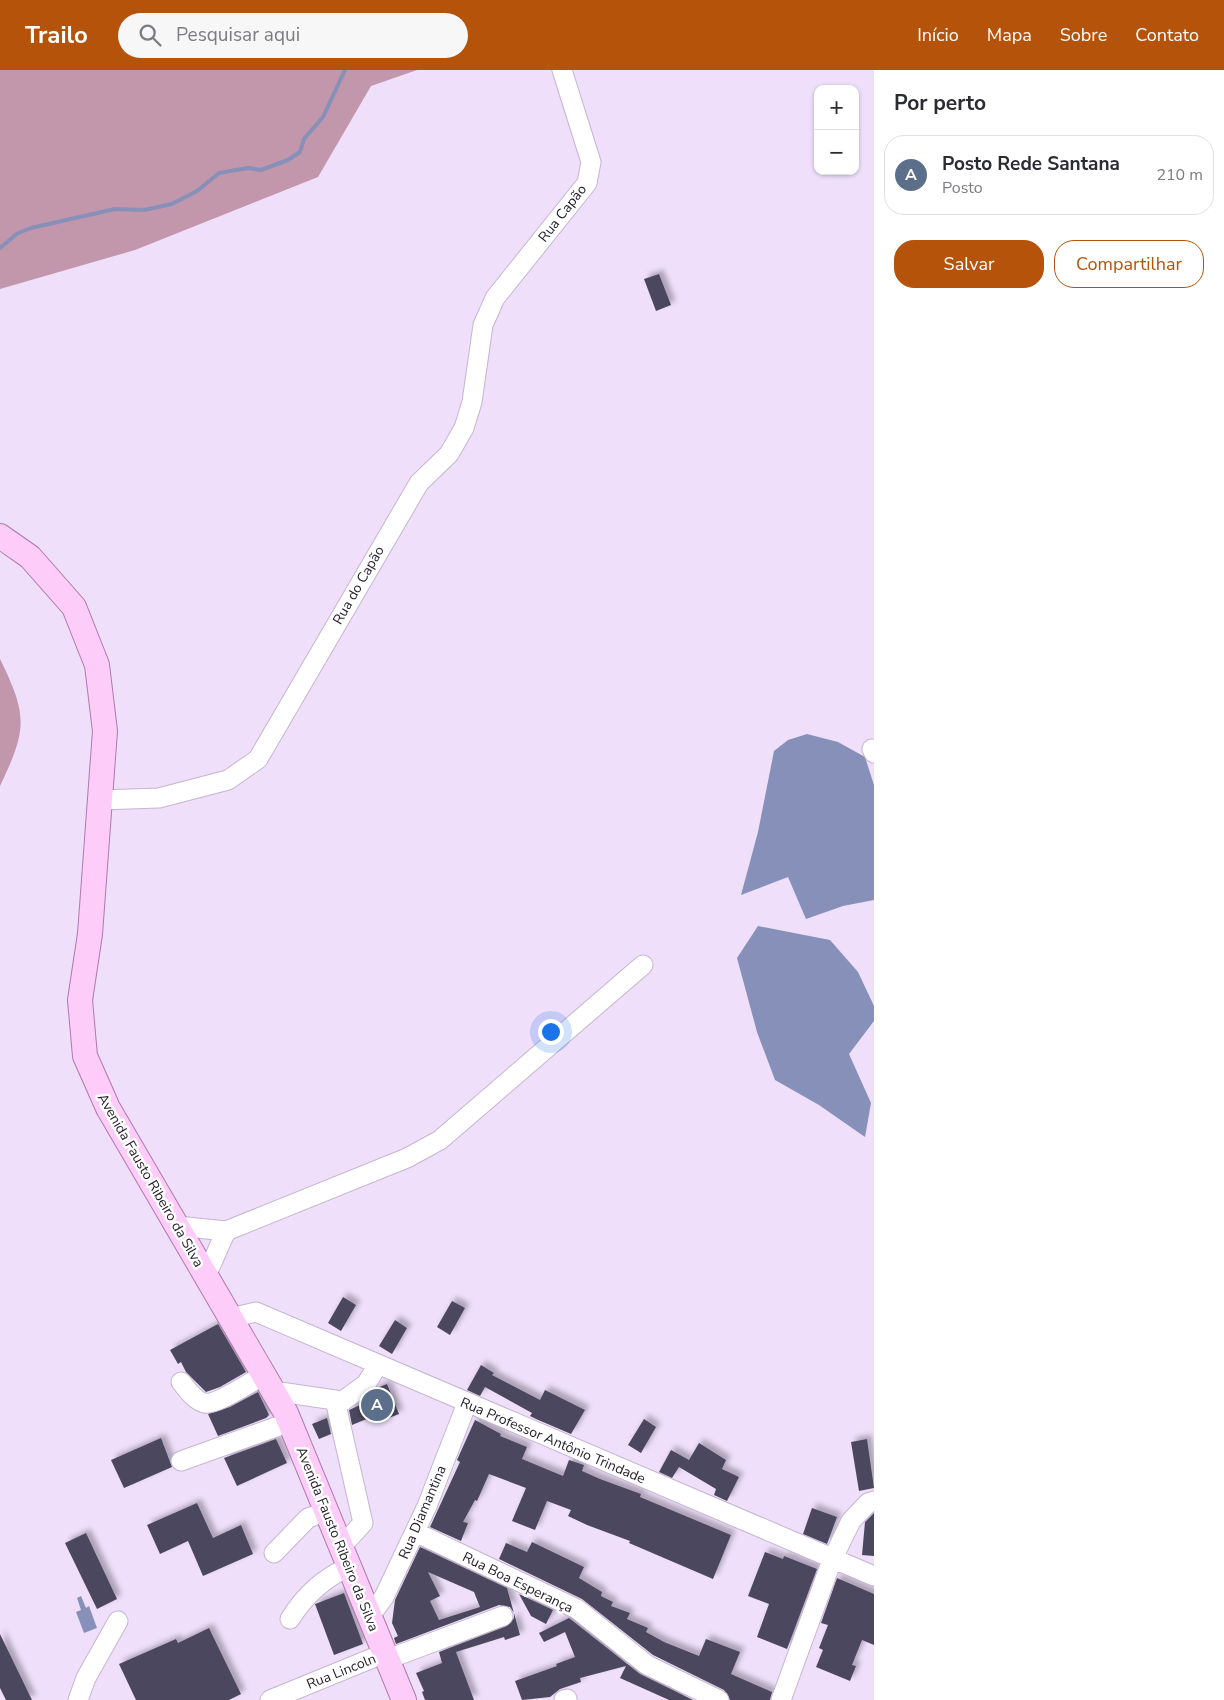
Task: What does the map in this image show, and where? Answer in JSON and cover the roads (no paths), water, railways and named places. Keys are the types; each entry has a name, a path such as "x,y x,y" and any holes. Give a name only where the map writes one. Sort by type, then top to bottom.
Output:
{"main road":[{"name":"Avenida Fausto Ribeiro da Silva","path":"0,536 30,557 74,607 97,665 105,731 90,934 80,1000 85,1056 108,1108 290,1422 404,1700"}],"street":[{"name":"Rua Capão","path":"521,266 587,183 591,162 562,70"},
{"name":"Rua do Capão","path":"100,800 159,798 228,780 258,759 419,483 449,454 464,428 472,402 483,325 495,298 521,266"},
{"path":"177,1226 226,1231 407,1158 440,1140 643,965"},
{"path":"206,1276 226,1231"},
{"name":"Rua Professor Antônio Trindade","path":"231,1318 256,1312 832,1560 874,1576"},
{"path":"336,1406 366,1384 378,1365"},
{"path":"181,1382 195,1398 205,1403 269,1383 335,1400 363,1523 345,1557 333,1574 308,1594 290,1619"},
{"name":"Rua Diamantina","path":"370,1616 384,1598 427,1506 466,1402"},
{"path":"181,1461 290,1422"},
{"path":"781,1700 832,1560 851,1521 868,1503 874,1501"},
{"path":"274,1553 308,1518 326,1511"},
{"name":"Rua Boa Esperança","path":"415,1532 577,1609 647,1665 719,1700"},
{"name":"Rua Lincoln","path":"270,1700 386,1656 503,1616"},
{"path":"78,1700 86,1678 118,1621"}],"water":[{"path":"807,734 838,742 865,757 874,785 874,900 843,906 806,919 788,877 741,895 758,832 774,751 788,740"},
{"path":"758,926 830,940 858,972 874,1006 874,1021 849,1054 871,1103 865,1137 819,1105 775,1080 757,1032 737,958"},
{"path":"81,1596 86,1608 89,1606 97,1628 84,1633 76,1612 81,1610 77,1598"}],"waterway":[{"path":"0,248 18,233 31,228 115,209 144,210 172,204 197,191 219,173 248,168 261,170 288,160 300,152 304,139 323,117 345,70"}],"place":[{"name":"Posto Rede Santana","path":"377,1405"}]}
